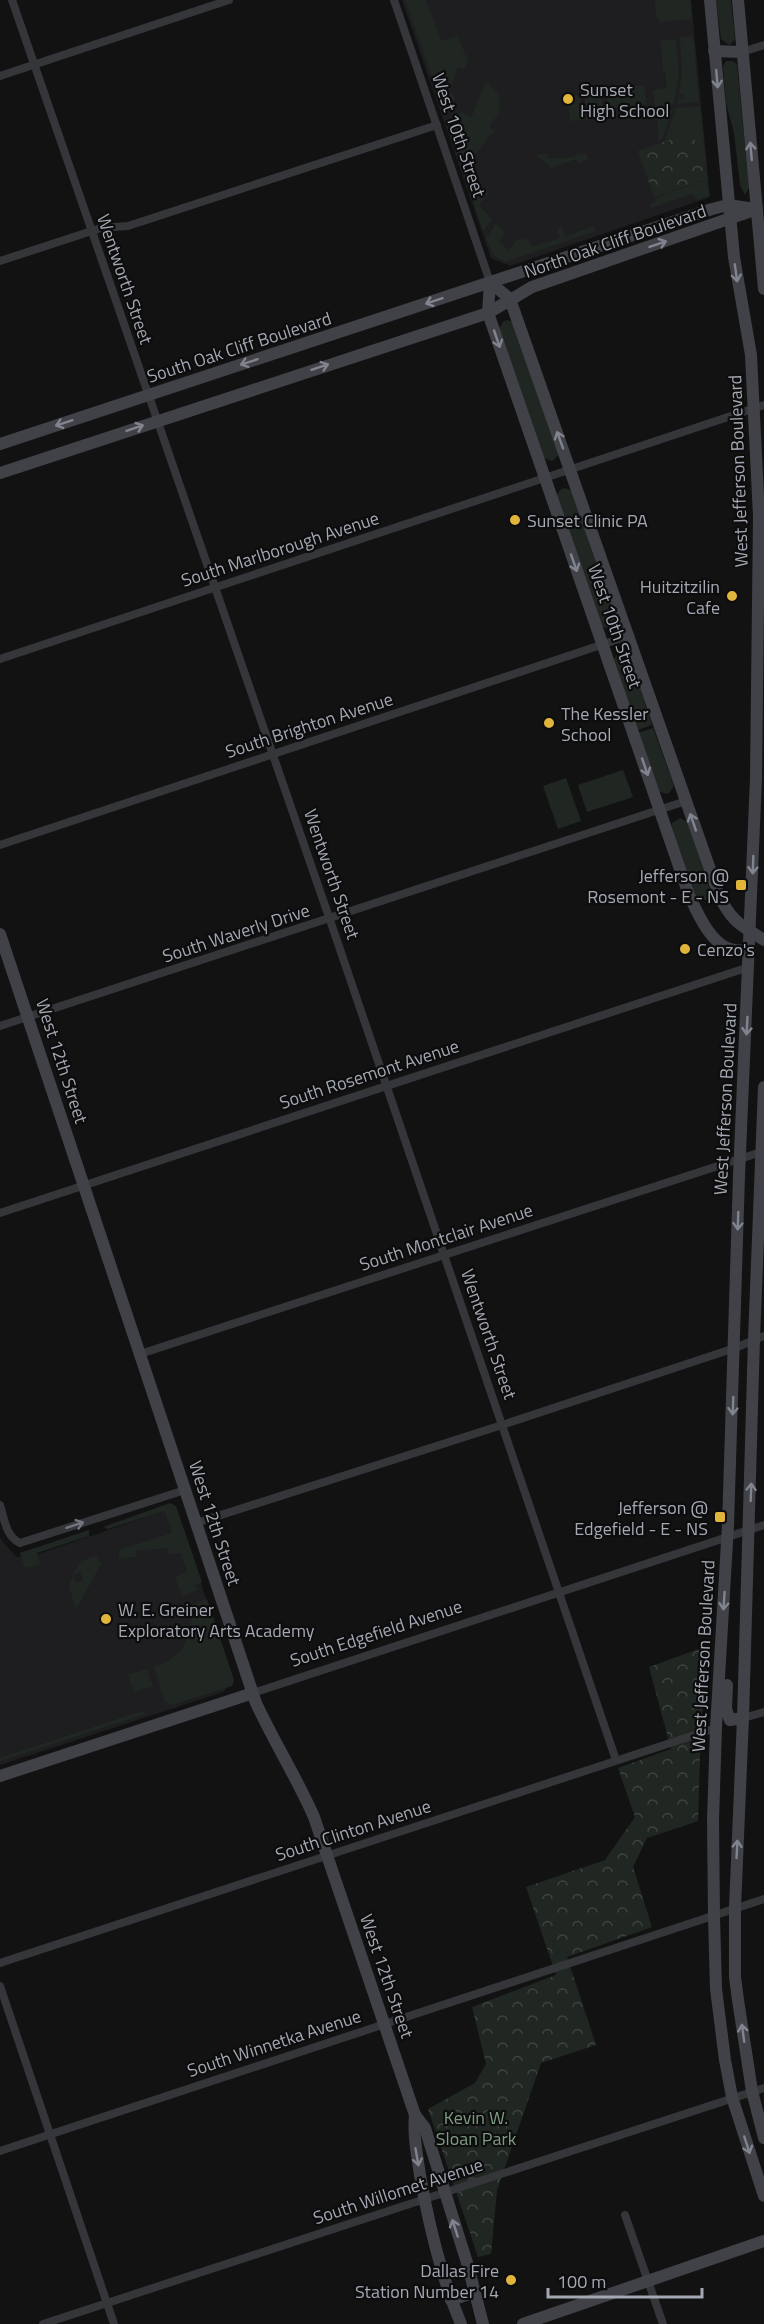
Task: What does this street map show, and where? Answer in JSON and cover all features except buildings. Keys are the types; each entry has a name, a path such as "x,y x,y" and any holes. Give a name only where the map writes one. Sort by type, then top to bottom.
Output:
{"street":[{"name":"Wentworth Street","path":"12,0 387,1086 616,1760"},
{"path":"0,76 229,0"},
{"name":"West 10th Street","path":"394,0 490,282 488,313 689,895 705,924 724,946 750,951"},
{"name":"West Jefferson Boulevard","path":"710,0 737,284 750,342 759,407 761,594 760,777 750,931 728,1537 716,1728 713,1820 714,1916 718,2009 732,2097 764,2196"},
{"path":"738,0 760,208 764,289"},
{"path":"714,51 742,52 764,45"},
{"path":"0,261 101,228 128,226 437,125"},
{"name":"North Oak Cliff Boulevard","path":"490,282 728,205 760,208"},
{"name":"North Oak Cliff Boulevard","path":"488,313 532,287 760,208"},
{"path":"490,282 510,299"},
{"name":"South Oak Cliff Boulevard","path":"0,444 490,282"},
{"name":"West 10th Street","path":"510,299 726,912 764,940"},
{"path":"0,473 488,313"},
{"name":"South Marlborough Avenue","path":"0,659 759,407"},
{"name":"South Brighton Avenue","path":"0,845 628,636"},
{"name":"South Waverly Drive","path":"0,1026 330,920 686,801"},
{"name":"West 12th Street","path":"0,934 253,1693 267,1728 301,1786 328,1856 415,2115 425,2128 483,2324"},
{"name":"South Rosemont Avenue","path":"0,1213 749,967"},
{"path":"764,1088 759,1338 735,1908 735,1977 758,2089 764,2138"},
{"name":"South Montclair Avenue","path":"140,1354 763,1152"},
{"path":"196,1523 502,1425 759,1338"},
{"path":"0,1505 8,1531 13,1540 20,1543 184,1490"},
{"name":"South Edgefield Avenue","path":"0,1776 764,1525"},
{"path":"721,1643 728,1659 726,1709 730,1720 764,1712"},
{"name":"South Clinton Avenue","path":"0,1963 716,1728"},
{"name":"South Winnetka Avenue","path":"0,2151 764,1899"},
{"path":"0,1986 114,2324"},
{"name":"South Willomet Avenue","path":"43,2324 758,2089"},
{"name":"West 12th Street","path":"415,2115 413,2133 424,2199 442,2274 460,2324"},
{"path":"626,2215 663,2324"},
{"path":"523,2324 764,2241"},
{"path":"451,2300 475,2292"}],"shaded area":[{"name":"Sunset High School","path":"402,0 691,0 710,197 510,266 491,258"},
{"name":"W. E. Greiner Exploratory Arts Academy","path":"176,1507 233,1681 223,1692 0,1765 0,1538 16,1557 35,1555"}],"green space":[{"path":"405,0 426,0 441,41 458,36 468,62 464,69 458,67 449,92 455,95 455,98 448,107 443,108"},
{"path":"655,0 690,0 692,19 660,22 656,15"},
{"path":"716,0 731,0 735,40 729,45 721,39"},
{"path":"693,36 699,102 677,104 678,98 683,99 684,95 679,93 682,75 680,38"},
{"path":"676,39 679,73 674,104 655,107 653,90 667,88 661,42"},
{"path":"726,61 737,64 749,188 745,195 740,185 734,133 726,103 723,66"},
{"path":"486,82 499,94 500,112 489,126 494,131 466,165 462,166 448,122 462,112 471,118"},
{"path":"644,85 647,104 608,109 606,90"},
{"path":"601,93 603,109 587,112 584,95"},
{"path":"580,95 583,117 602,116 602,118 570,121 568,96"},
{"path":"700,106 707,173 692,132 664,142 676,108"},
{"path":"673,109 663,137 659,141 656,111"},
{"path":"692,132 708,178 654,197 638,151"},
{"path":"587,153 588,160 578,164 576,159 552,168 536,155 547,154 548,159 574,157"},
{"path":"707,179 709,196 698,200 692,194 651,208 650,204 656,202 655,198"},
{"path":"483,188 489,193 479,205 492,219 483,231 473,200"},
{"path":"496,224 506,232 499,242 509,250 517,240 528,239 532,247 560,238 557,229 562,228 566,236 594,226 596,231 505,262 494,255 486,238"},
{"path":"507,320 513,322 559,455 552,461 544,458 499,329"},
{"path":"565,488 572,493 615,618 613,626 605,628 601,626 556,496 561,489"},
{"path":"619,653 624,653 630,658 652,725 637,730 614,659"},
{"path":"653,728 673,783 673,788 668,794 660,792 638,733"},
{"path":"623,770 633,797 587,812 578,785"},
{"path":"566,778 581,821 558,829 543,786"},
{"path":"680,818 688,822 711,893 706,900 697,899 672,827 672,823"},
{"path":"170,1503 176,1506 202,1582 195,1585 197,1590 182,1596 175,1577 187,1572 181,1553 169,1554 168,1548 136,1551 136,1557 119,1558 119,1550 172,1533 165,1511 108,1529 103,1527"},
{"path":"89,1530 89,1536 37,1553 40,1564 25,1568 20,1553"},
{"path":"96,1556 101,1564 76,1609 69,1587 73,1575 76,1583 83,1580 80,1572 73,1574 81,1561"},
{"path":"207,1599 234,1680 232,1686 172,1705 165,1702 154,1667 174,1657 180,1651 188,1636 192,1604"},
{"name":"Kevin W. Sloan Park","path":"707,1646 701,1725 698,1821 647,1838 633,1867 652,1927 567,1957 596,2045 541,2063 497,2190 491,2254 478,2257 428,2109 475,2083 486,2064 472,2007 556,1975 526,1887 605,1860 635,1817 618,1768 671,1749 649,1667"},
{"path":"147,1669 153,1686 134,1692 128,1675"},
{"path":"142,1711 146,1714 0,1761 0,1758"}],"place":[{"name":"Sunset High School","path":"568,99"},
{"name":"Sunset Clinic PA","path":"515,520"},
{"name":"Huitzitzilin Cafe","path":"732,596"},
{"name":"The Kessler School","path":"549,723"},
{"name":"Jefferson @ Rosemont - E - NS","path":"741,885"},
{"name":"Cenzo's","path":"685,949"},
{"name":"Jefferson @ Edgefield - E - NS","path":"720,1517"},
{"name":"W. E. Greiner Exploratory Arts Academy","path":"106,1619"},
{"name":"Dallas Fire Station Number 14","path":"511,2280"}]}
